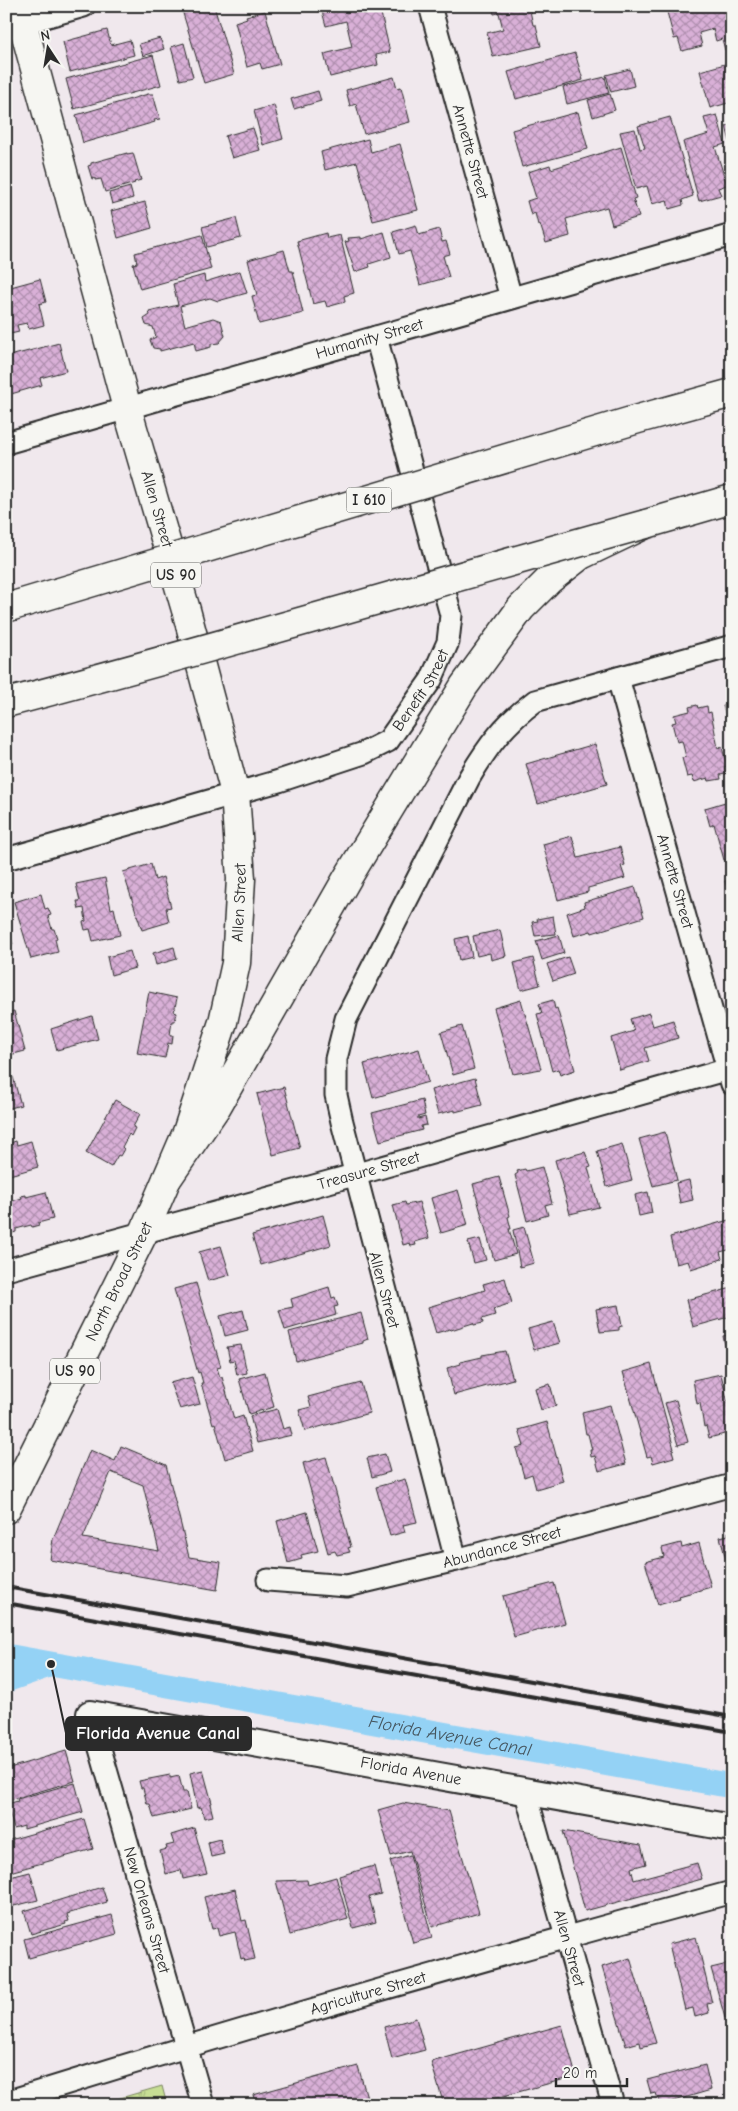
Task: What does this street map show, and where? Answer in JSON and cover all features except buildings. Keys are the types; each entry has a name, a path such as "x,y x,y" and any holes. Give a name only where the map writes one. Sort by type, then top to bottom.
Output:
{"main road":[{"name":"Allen Street","path":"15,19 186,610 235,793 241,879 236,963 223,1022 187,1132"},
{"name":"I 610","path":"6,608 628,422 732,393"},
{"path":"6,703 238,641 428,584 732,499"},
{"path":"167,1179 217,1106 348,878 464,686 521,608 549,580 581,555 646,524"},
{"name":"North Broad Street","path":"6,1509 144,1232 187,1132"}],"street":[{"path":"15,19 84,6"},
{"name":"Annette Street","path":"430,6 511,298"},
{"name":"Humanity Street","path":"6,443 732,235"},
{"name":"Benefit Street","path":"6,859 235,793 364,753 388,741 431,680 448,642 451,615 376,337"},
{"path":"618,678 732,646"},
{"name":"Annette Street","path":"618,678 730,1073"},
{"name":"Allen Street","path":"456,1560 354,1175 336,1095 336,1059 346,1019 469,778 487,747 516,715 535,702 618,678"},
{"name":"Treasure Street","path":"6,1270 730,1073"},
{"name":"Abundance Street","path":"268,1580 347,1586 456,1560 732,1485"},
{"name":"Florida Avenue","path":"90,1714 732,1828"},
{"name":"New Orleans Street","path":"90,1714 203,2105"},
{"name":"Allen Street","path":"524,1790 613,2105"},
{"name":"Agriculture Street","path":"6,2102 187,2046 565,1937 732,1892"}],"green space":[{"path":"162,2086 167,2105 96,2105"}],"waterway":[{"name":"Florida Avenue Canal","path":"6,1656 732,1786"},
{"name":"Florida Avenue Canal","path":"6,1680 49,1665"}],"railway":[{"path":"6,1587 732,1717"},
{"path":"6,1603 732,1732"}],"place":[{"name":"Florida Avenue Canal","path":"51,1664"}]}
